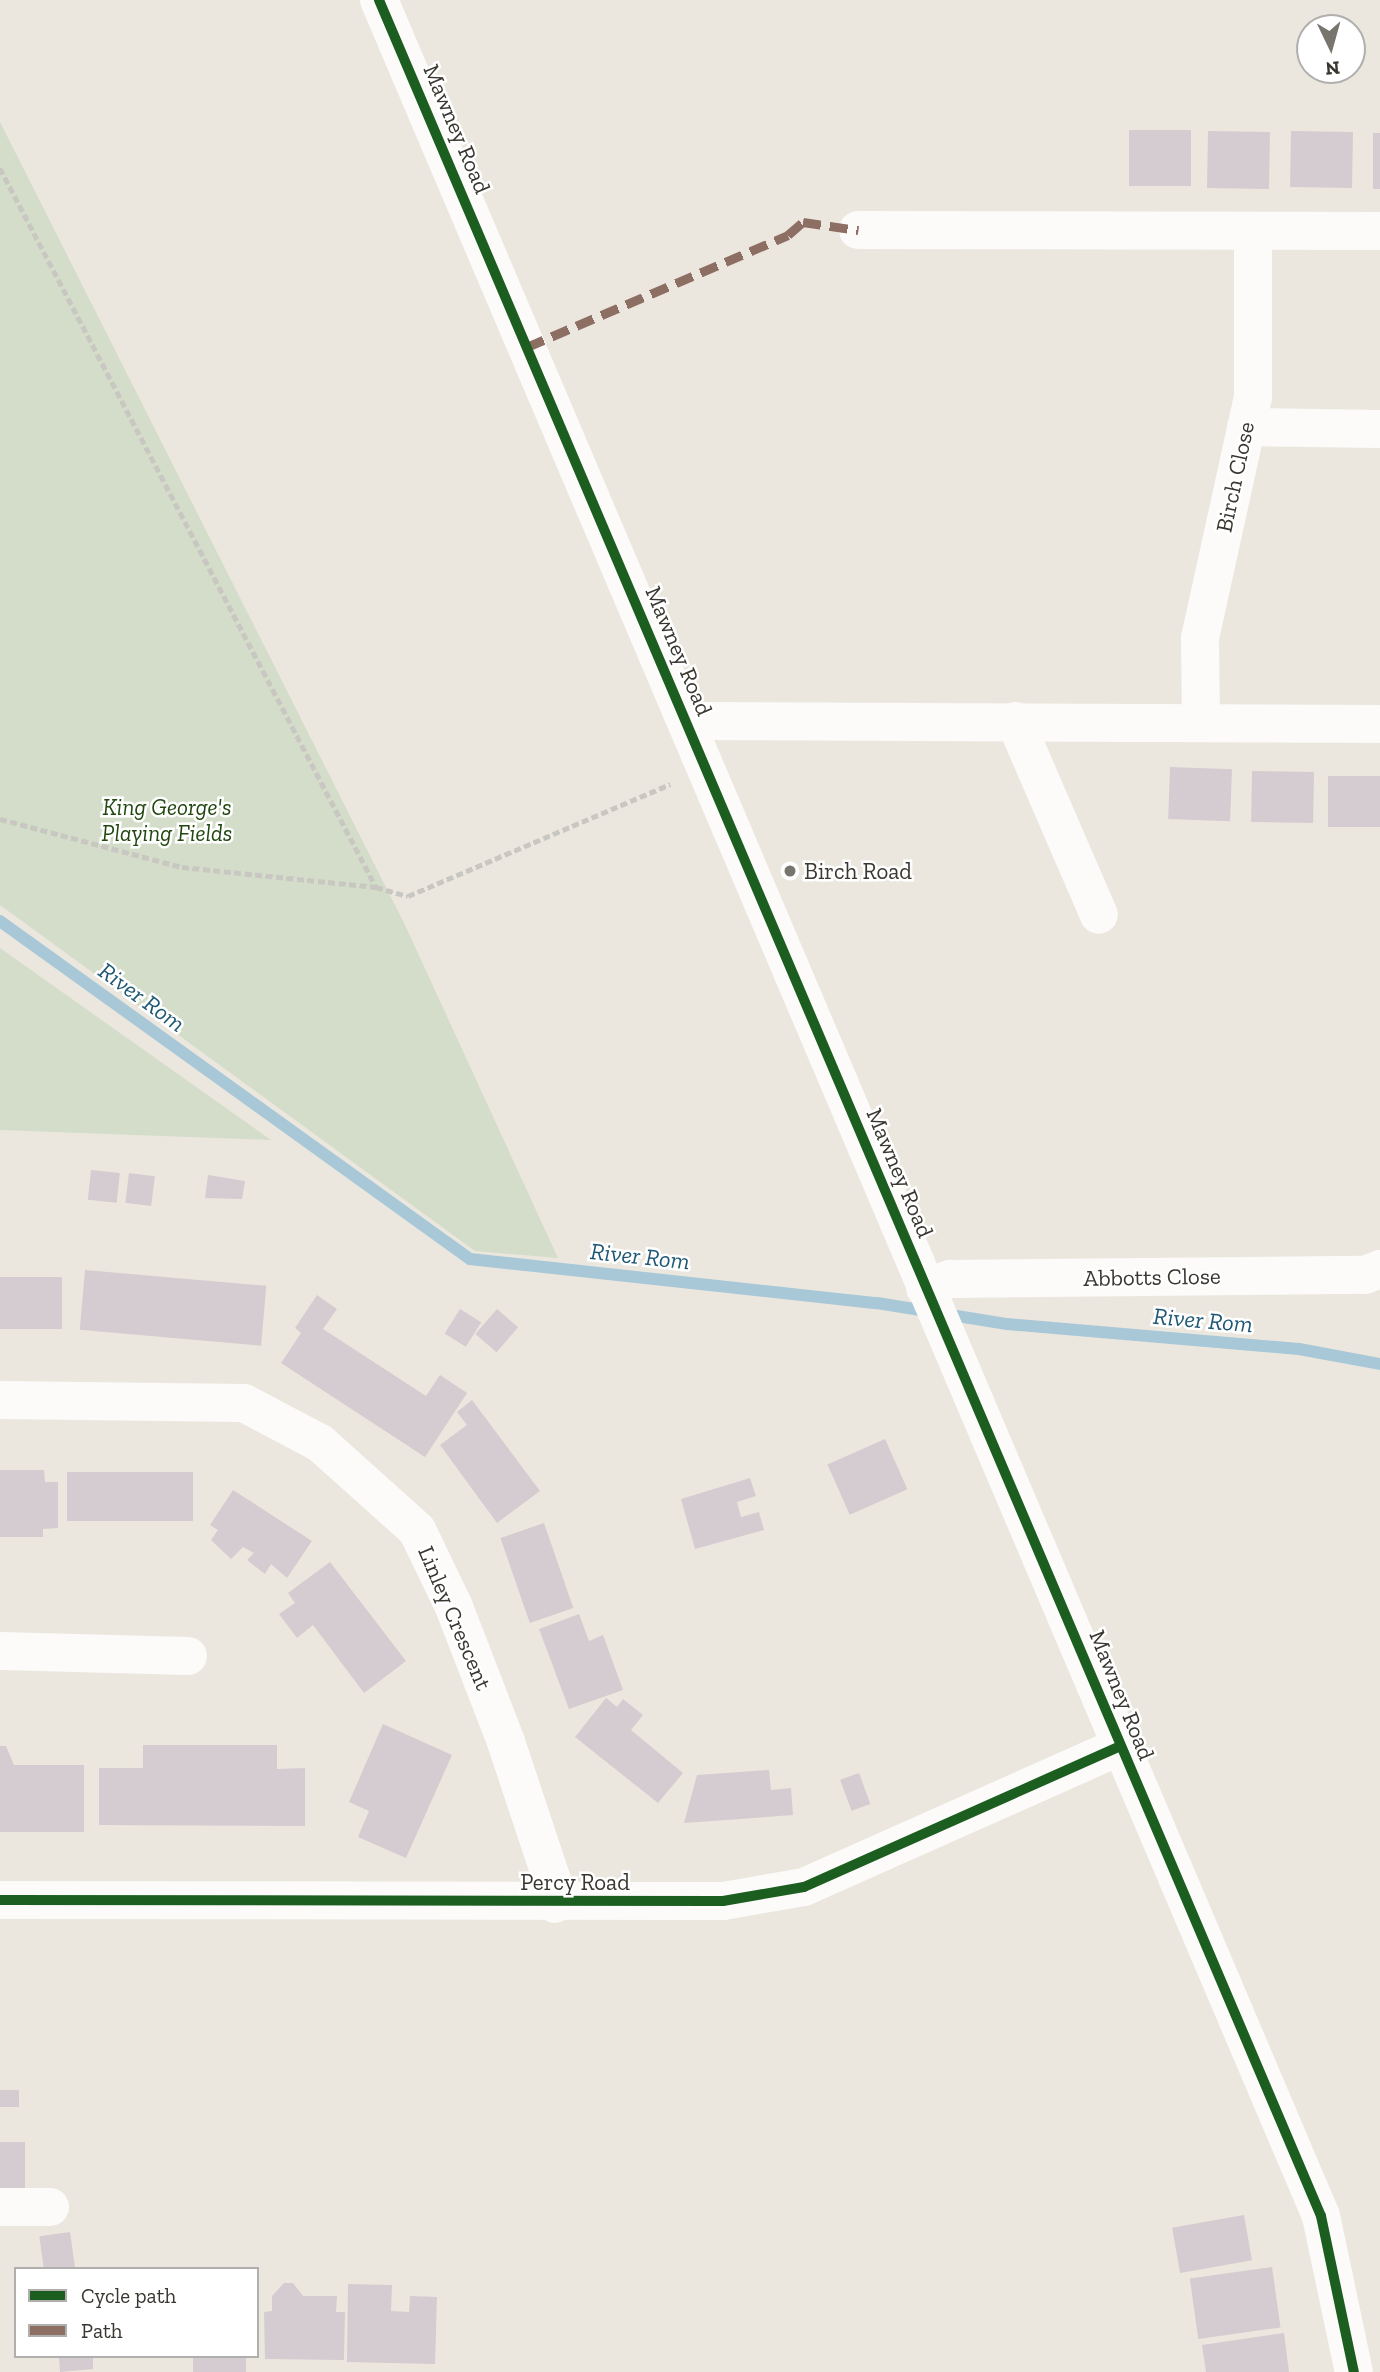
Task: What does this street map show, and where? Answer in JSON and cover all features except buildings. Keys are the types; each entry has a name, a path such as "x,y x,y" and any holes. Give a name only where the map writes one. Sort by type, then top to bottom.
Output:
{"street":[{"name":"Mawney Road","path":"379,0 1321,2216 1354,2372"},
{"path":"858,230 1380,231"},
{"name":"Birch Close","path":"1201,722 1200,638 1253,397 1253,231"},
{"path":"1246,428 1380,429"},
{"path":"686,721 1380,724"},
{"path":"1015,721 1099,915"},
{"name":"Abbotts Close","path":"928,1295 950,1279 1366,1275 1380,1269"},
{"name":"Linley Crescent","path":"0,1400 244,1403 320,1443 417,1530 454,1607 502,1730 552,1880 555,1903"},
{"path":"0,1651 188,1656"},
{"name":"Percy Road","path":"0,1900 555,1903 723,1901 804,1886 1119,1746"},
{"path":"0,2207 50,2207"}],"path":[{"path":"0,168 376,887"},
{"path":"0,819 182,867 376,887 408,896 680,780"}],"green space":[{"name":"King George's Playing Fields","path":"0,122 405,925 558,1258 475,1251 0,905"},
{"path":"0,948 271,1140 0,1130"}],"waterway":[{"name":"River Rom","path":"0,921 470,1259 877,1303 1007,1324 1299,1349 1380,1364"}],"marked path":[{"path":"527,347 788,235 803,222 858,230"}],"cycle path":[{"path":"379,0 1321,2216 1354,2372"},
{"path":"0,1900 723,1901 804,1887 1119,1747"}],"place":[{"name":"Birch Road","path":"790,871"}]}
